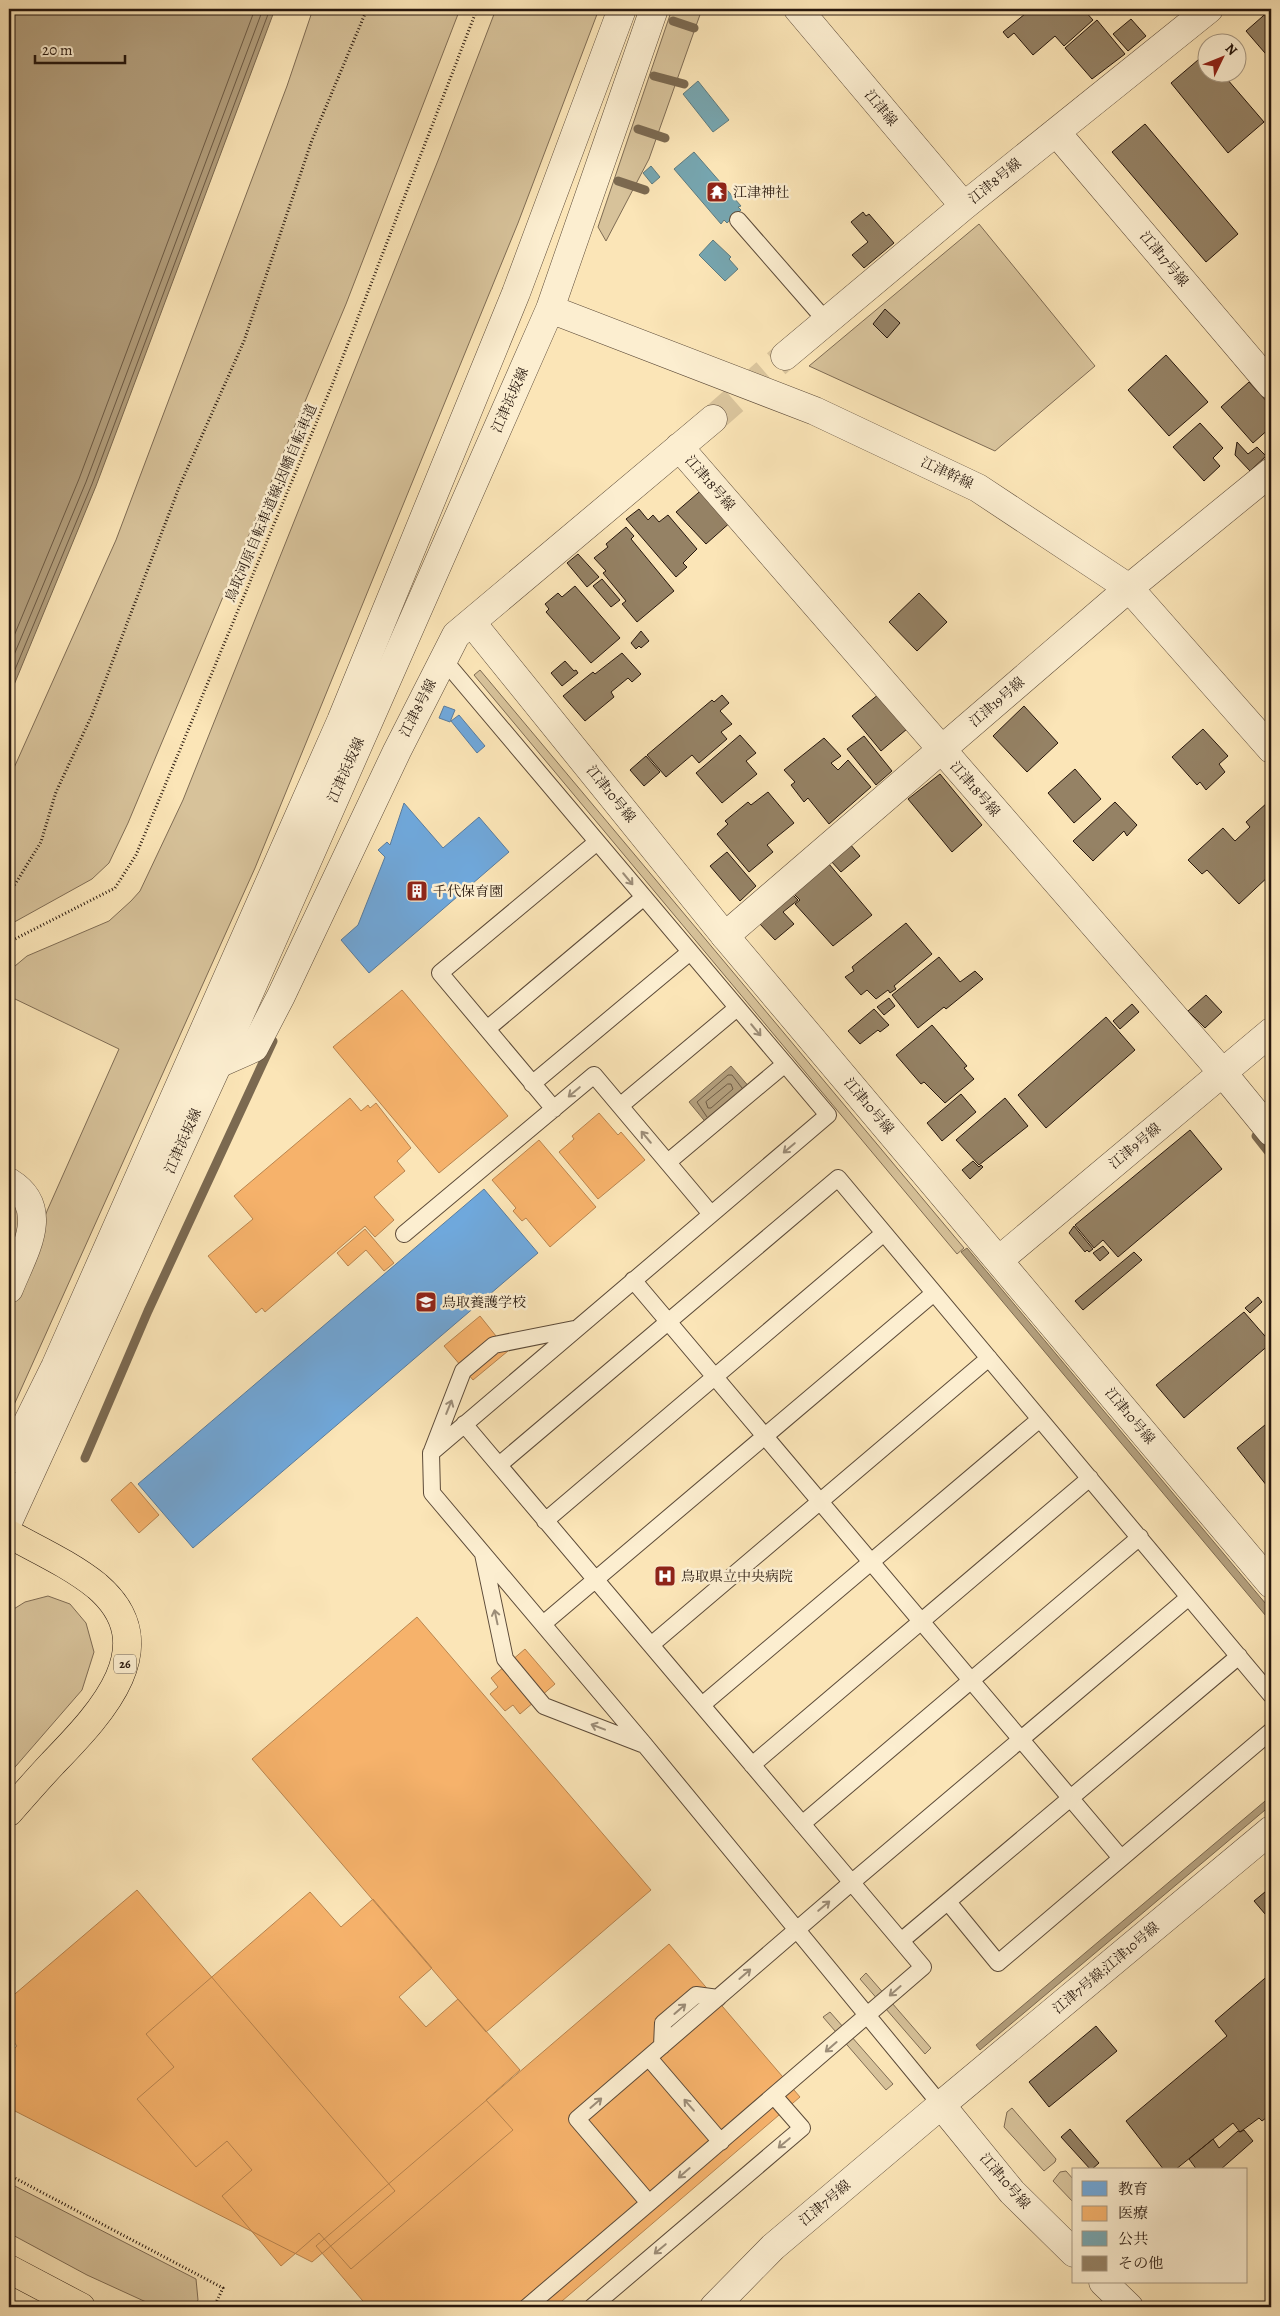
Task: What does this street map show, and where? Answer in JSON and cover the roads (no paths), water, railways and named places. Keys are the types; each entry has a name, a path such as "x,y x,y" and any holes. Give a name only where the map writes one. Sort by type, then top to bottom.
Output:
{"main road":[{"name":"26","path":"9,1534 97,1587 117,1609 123,1621 127,1648 122,1674 110,1697 90,1723 9,1812"},
{"path":"18,2274 80,2307"},
{"path":"18,2274 93,2307"}],"street":[{"path":"9,1460 59,1358 341,721 516,293 622,9"},
{"name":"江津浜坂線","path":"9,1520 218,1064 550,309 654,9"},
{"name":"江津線","path":"798,9 964,206"},
{"name":"江津8号線","path":"785,356 964,206 1209,9"},
{"name":"江津17号線","path":"1056,132 1271,385"},
{"name":"江津幹線","path":"550,309 815,411 978,488 1129,588 1271,749"},
{"name":"江津8号線","path":"218,1064 254,1048 281,996 396,751 456,635 713,419"},
{"name":"江津18号線","path":"679,448 1222,1072 1271,1132"},
{"name":"江津19号線","path":"726,936 1129,588 1271,472"},
{"name":"江津10号線","path":"472,623 726,936 1271,1584"},
{"name":"江津9号線","path":"999,1260 1271,1032"},
{"path":"9,1182 30,1201 33,1227 9,1289"},
{"name":"江津7号線;江津10号線","path":"941,2105 1271,1830"},
{"name":"江津10号線","path":"941,2105 1012,2192 1072,2251"},
{"name":"江津7号線","path":"714,2307 774,2247 941,2105"},
{"path":"1105,2284 1128,2307"}],"lane":[{"path":"738,220 827,322"},
{"path":"431,1453 828,1116 444,659"},
{"path":"554,1109 440,973 597,842"},
{"path":"487,1029 644,897"},
{"path":"532,1084 690,952"},
{"path":"620,1106 737,1008"},
{"path":"668,1162 784,1064"},
{"path":"404,1234 594,1075 711,1214"},
{"path":"499,1465 838,1178 1271,1695"},
{"path":"546,1521 884,1233"},
{"path":"633,1280 1121,1858"},
{"path":"543,1624 934,1292"},
{"path":"575,1329 494,1345 463,1371 431,1453 432,1493 644,1744 941,2105"},
{"path":"650,1644 989,1358"},
{"path":"702,1705 1040,1419"},
{"path":"464,1424 923,1967 527,2307"},
{"path":"752,1765 1090,1478"},
{"path":"802,1824 1140,1537"},
{"path":"482,1552 505,1659 544,1706 644,1744"},
{"path":"649,2203 577,2119 796,1929 1189,1597"},
{"path":"901,1941 1239,1656"},
{"path":"948,1902 998,1963 1271,1731"},
{"path":"649,2058 721,2142"},
{"path":"592,2307 802,2128 774,2096"}],"water":[{"path":"9,9 275,9 96,486 9,697"},
{"path":"731,1066 751,1089 708,1125 689,1102"},
{"path":"967,1248 1271,1610 1271,1622 961,1252"},
{"path":"1271,1796 1271,1805 980,2050 976,2045"}],"waterway":[{"path":"673,21 694,28"},
{"path":"654,76 684,84"},
{"path":"638,129 665,138"},
{"path":"618,181 645,190"},
{"path":"85,1458 148,1311 273,1041"},
{"path":"1256,1136 1271,1155"}],"tunnel":[{"path":"713,419 785,356"}],"place":[{"name":"江津神社","path":"717,192"},
{"name":"千代保育園","path":"417,891"},
{"name":"鳥取養護学校","path":"426,1302"},
{"name":"鳥取県立中央病院","path":"665,1576"}]}
